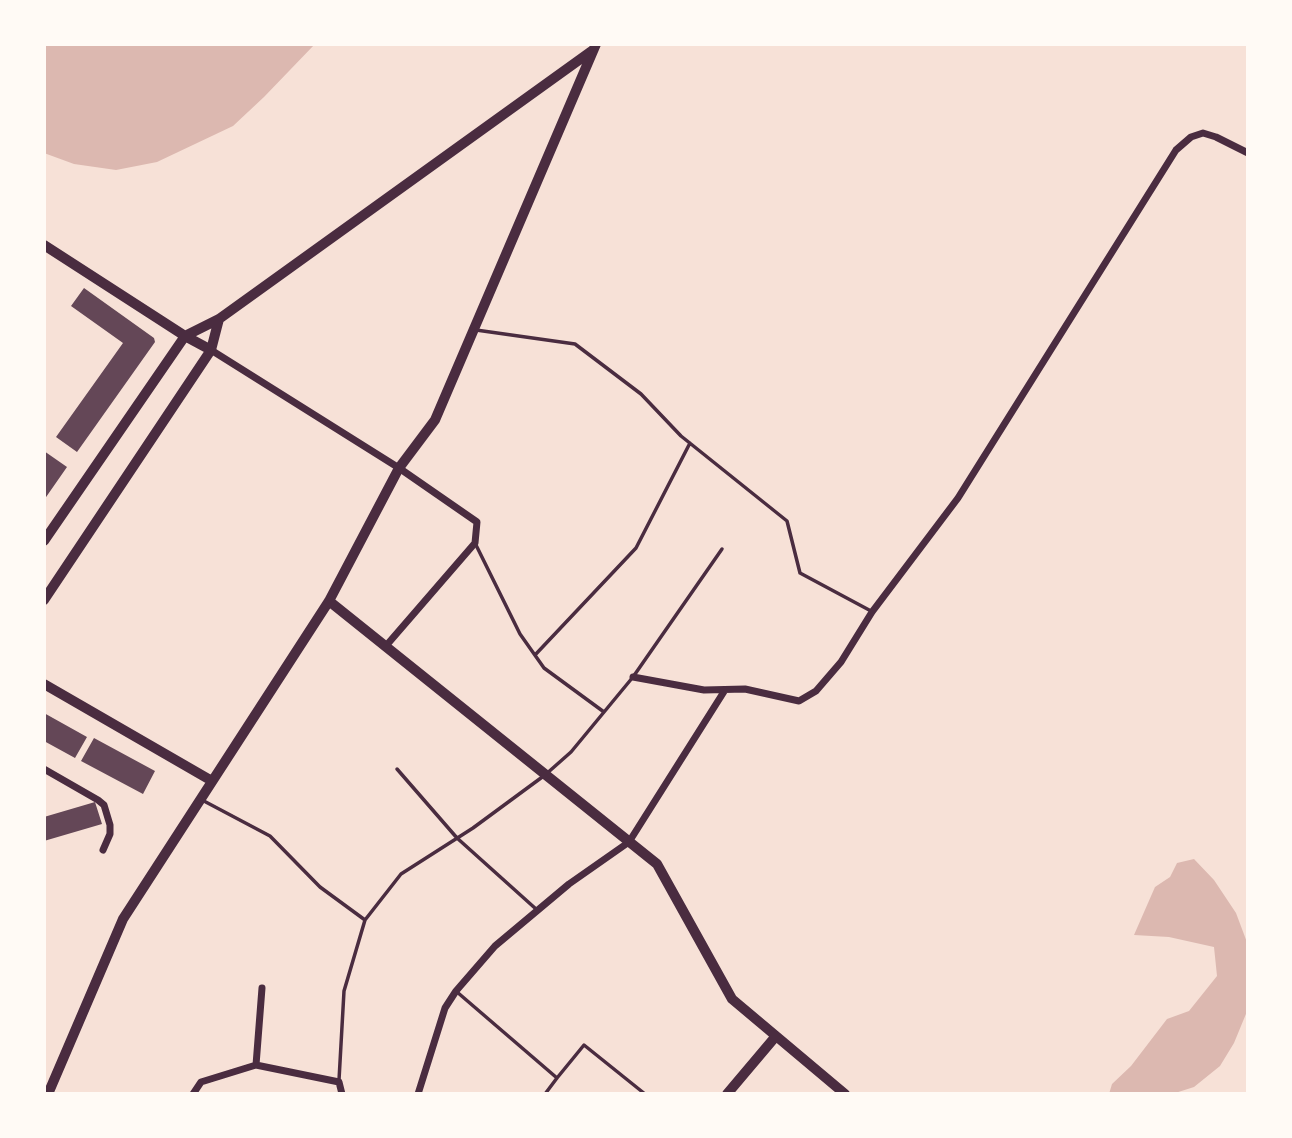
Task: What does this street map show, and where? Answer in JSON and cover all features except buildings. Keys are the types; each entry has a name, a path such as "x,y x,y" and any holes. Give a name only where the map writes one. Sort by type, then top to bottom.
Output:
{"street":[{"path":"44,541 185,336 219,319 595,47"},
{"path":"48,1094 123,919 329,601 399,468 435,420 595,47"},
{"path":"633,677 704,690 745,689 799,701 816,691 841,662 872,612 958,498 1176,150 1191,137 1203,133 1216,136 1248,153"},
{"path":"44,245 399,468 477,522 475,542 385,647"},
{"path":"44,600 211,350 219,319"},
{"path":"329,601 657,864 732,999 845,1094"},
{"path":"44,684 212,781"},
{"path":"418,1094 444,1008 456,991 495,946 569,884 629,842 725,690"},
{"path":"44,769 104,805 110,834 103,850"},
{"path":"257,1065 262,988"},
{"path":"727,1094 776,1036"},
{"path":"193,1094 201,1083 257,1065 339,1082 342,1094"}],"lane":[{"path":"474,330 575,344 641,394 690,443 787,521 800,573 872,612"},
{"path":"535,655 636,548 690,443"},
{"path":"475,542 520,634 544,668 604,712"},
{"path":"339,1082 345,991 365,920 401,874 545,775 571,752 633,677 722,550"},
{"path":"397,769 457,838 538,910"},
{"path":"200,799 270,836 320,887 365,920"},
{"path":"456,991 557,1079"},
{"path":"545,1094 584,1045 645,1094"}],"shaded area":[{"path":"44,44 315,44 233,126 157,162 116,170 74,164 44,153"},
{"path":"1194,859 1214,880 1236,913 1248,945 1248,1009 1234,1043 1220,1066 1194,1087 1172,1094 1109,1094 1112,1084 1131,1066 1167,1019 1189,1011 1217,976 1214,947 1169,937 1134,935 1155,887 1170,877 1177,863"}]}
